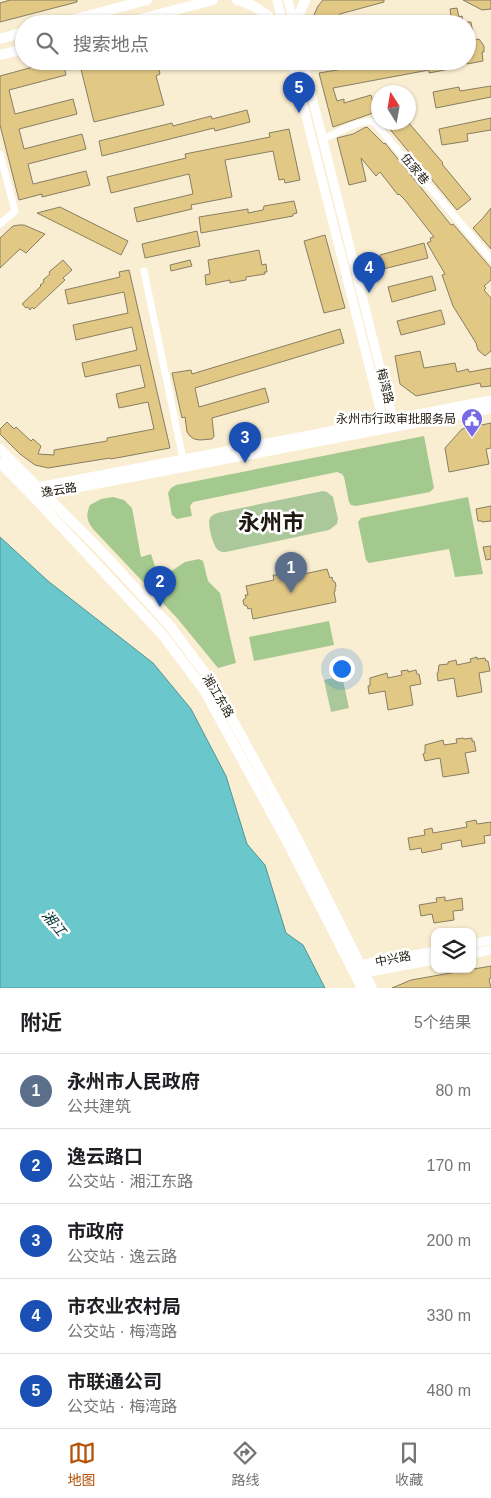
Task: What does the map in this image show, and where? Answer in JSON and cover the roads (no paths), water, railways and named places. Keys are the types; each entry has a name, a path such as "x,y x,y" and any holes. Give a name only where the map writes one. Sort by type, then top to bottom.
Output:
{"main road":[{"path":"86,15 129,2 148,0"},
{"path":"156,15 213,0"},
{"path":"237,0 253,6 268,15"},
{"path":"299,15 305,0"},
{"path":"0,38 15,34"},
{"path":"0,55 15,51"},
{"name":"湘江东路","path":"0,449 161,633 204,690 358,970 372,988"},
{"name":"湘江东路","path":"0,463 38,491"},
{"name":"湘江东路","path":"358,970 362,988"}],"street":[{"path":"277,0 281,15"},
{"path":"288,0 292,15"},
{"name":"梅湾路","path":"294,70 383,421 390,428 393,419 305,70"},
{"name":"伍家巷","path":"323,139 362,122 374,122 491,259"},
{"path":"0,154 15,211 1,221"},
{"path":"144,271 183,459"},
{"name":"逸云路","path":"38,491 183,459 491,400"},
{"name":"逸云路","path":"38,491 491,409"},
{"path":"476,943 491,940"},
{"path":"476,953 491,950"},
{"name":"中兴路","path":"358,970 431,952"},
{"name":"中兴路","path":"358,970 431,961"}],"water":[{"name":"湘江","path":"0,537 48,581 153,663 191,709 226,776 247,844 265,865 286,933 303,945 325,988 0,988"}],"place":[{"name":"市联通公司","path":"299,113"},
{"name":"市农业农村局","path":"369,293"},
{"name":"永州市行政审批服务局","path":"472,438"},
{"name":"市政府","path":"245,463"},
{"name":"永州市人民政府","path":"291,593"},
{"name":"逸云路口","path":"160,607"}],"district":[{"name":"永州市","path":"271,522"}]}
